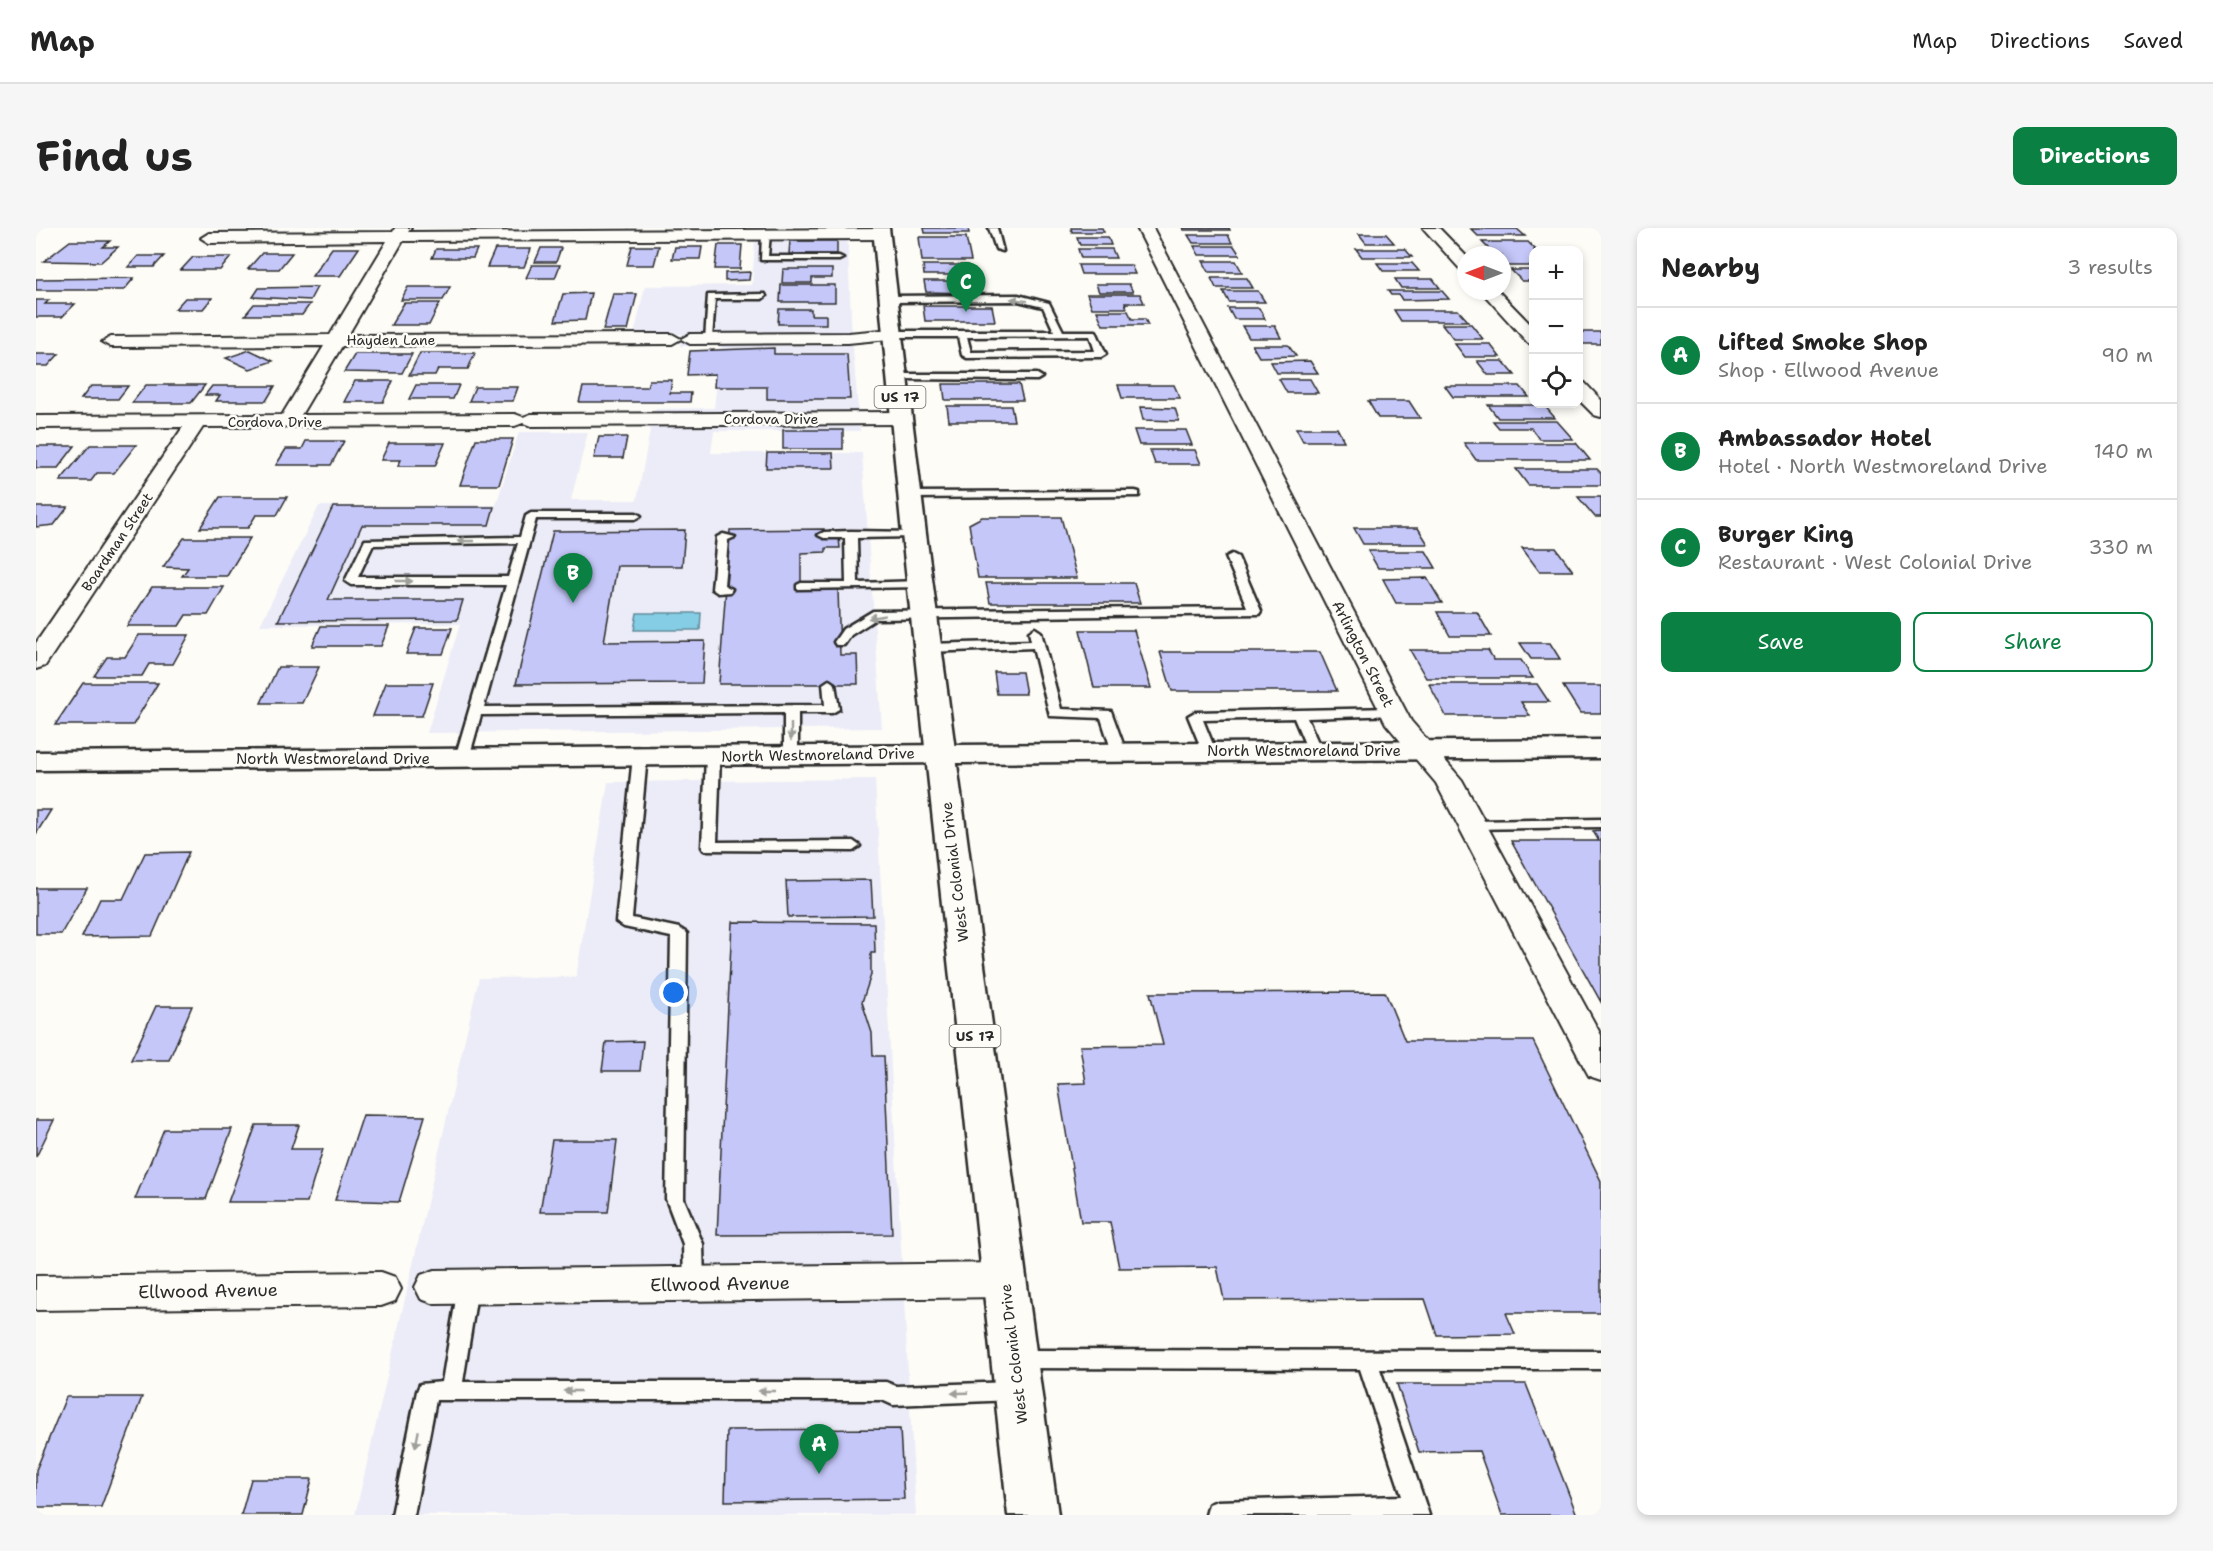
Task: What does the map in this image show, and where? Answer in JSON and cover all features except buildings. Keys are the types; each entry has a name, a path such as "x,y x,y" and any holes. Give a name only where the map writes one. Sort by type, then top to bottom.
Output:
{"main road":[{"name":"West Colonial Drive","path":"882,231 914,534 1033,1515"},
{"name":"North Westmoreland Drive","path":"36,761 1601,749"}],"street":[{"name":"Arlington Street","path":"1144,228 1399,724 1448,780 1601,1067"},
{"path":"1431,228 1457,256"},
{"path":"209,238 401,232 766,234 882,231"},
{"path":"288,422 401,232"},
{"path":"1497,300 1529,335"},
{"name":"Hayden Lane","path":"111,342 848,338 894,334"},
{"path":"1583,392 1601,411"},
{"name":"Cordova Drive","path":"36,422 902,418"},
{"name":"Boardman Street","path":"36,661 197,422"},
{"name":"Ellwood Avenue","path":"452,1287 1005,1280"},
{"name":"Ellwood Avenue","path":"36,1293 381,1289"}],"lane":[{"path":"993,228 1000,249"},
{"path":"766,234 764,258 839,258"},
{"path":"708,338 711,297 762,296"},
{"path":"889,299 1017,298 1046,305 1059,333"},
{"path":"894,334 1093,333 1101,354 967,355 962,334"},
{"path":"898,377 1037,377"},
{"path":"911,495 1135,494"},
{"path":"462,758 531,516 636,516"},
{"path":"851,534 852,585"},
{"path":"824,535 914,534"},
{"path":"726,589 718,589 723,537 729,537"},
{"path":"513,581 351,581 369,542 525,540"},
{"path":"840,642 847,632 873,615 1255,612 1232,557"},
{"path":"801,587 920,585"},
{"path":"928,648 1037,638 1055,713 1106,714 1119,752"},
{"path":"476,711 831,709 829,684"},
{"path":"791,709 791,755"},
{"path":"1209,752 1196,716 1393,712"},
{"path":"1299,714 1315,751"},
{"path":"640,756 624,922 679,933 675,1199 693,1244 694,1284"},
{"path":"713,756 709,847 853,846"},
{"path":"1472,825 1601,823"},
{"path":"451,1390 452,1287"},
{"path":"1217,1515 1216,1512 1419,1510 1367,1359"},
{"path":"403,1515 427,1390 886,1390 893,1396 1017,1375 1367,1359 1601,1360"}],"shaded area":[{"path":"723,228 847,228 852,338 860,431 714,431 711,453 862,453 882,728 427,733 460,624 260,625 319,506 496,505 519,432 588,432 571,500 637,500 654,409 714,408 721,346 680,346 682,334 634,335 645,286 752,285 755,241 722,241"},
{"path":"875,779 916,1515 355,1515 479,978 576,977 608,782"}],"water":[{"path":"637,613 701,613 700,630 634,630"}],"place":[{"name":"Burger King","path":"966,312"},
{"name":"Ambassador Hotel","path":"573,603"},
{"name":"Lifted Smoke Shop","path":"819,1474"}]}
